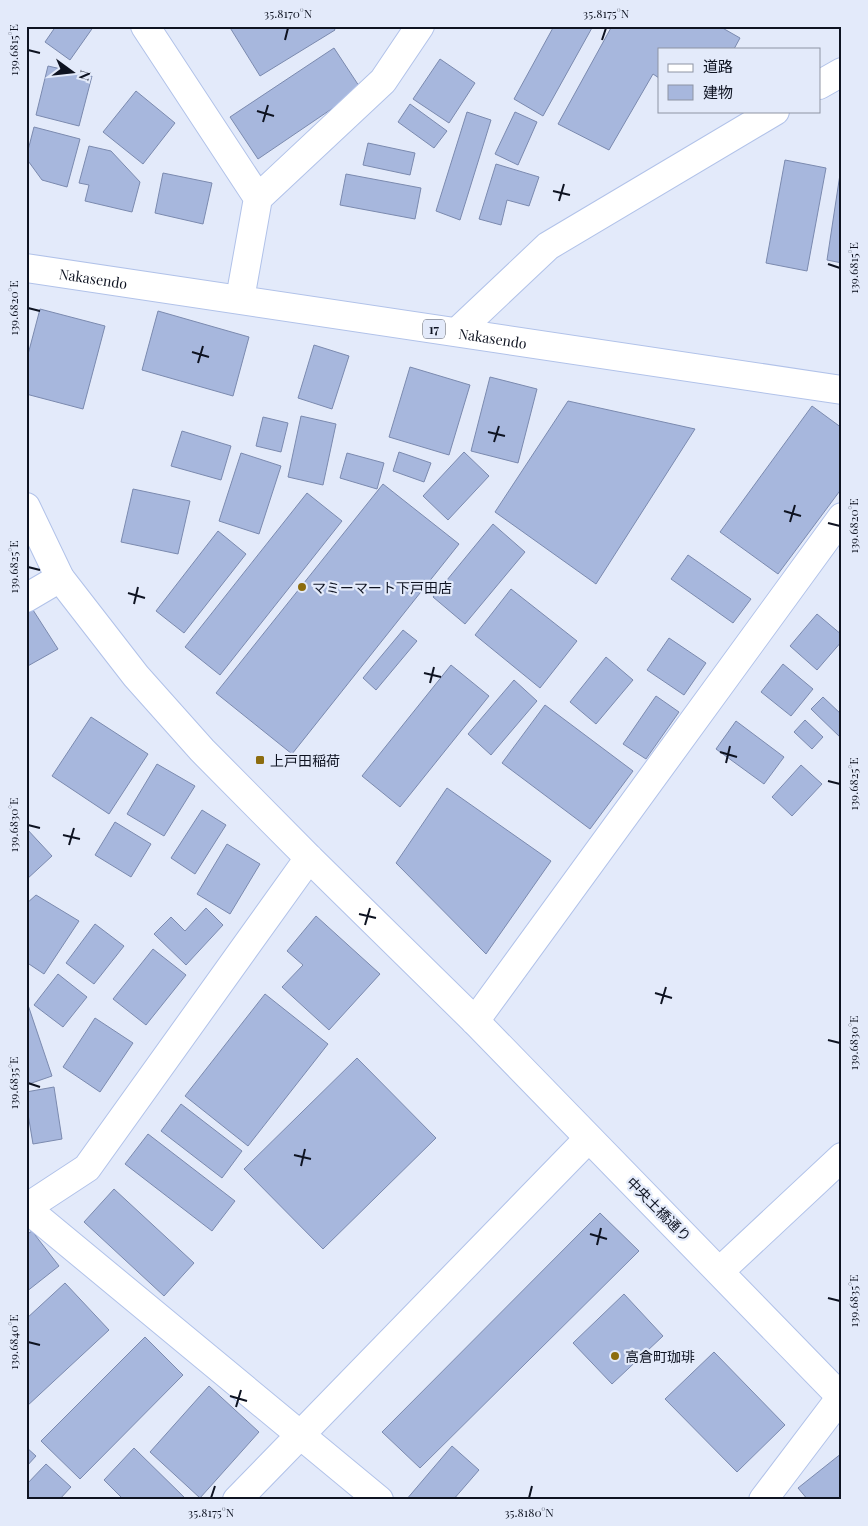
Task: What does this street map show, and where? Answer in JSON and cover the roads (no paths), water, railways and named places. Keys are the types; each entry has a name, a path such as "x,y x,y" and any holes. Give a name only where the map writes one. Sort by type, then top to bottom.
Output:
{"main road":[{"path":"145,26 258,198"},
{"path":"240,299 258,198 383,81 420,26"},
{"path":"820,84 842,72"},
{"path":"457,332 548,246 773,112"},
{"name":"Nakasendo","path":"26,268 842,390"},
{"name":"中央土橋通り","path":"26,507 60,578 136,676 202,750 475,1021 841,1397"},
{"path":"475,1021 842,517"},
{"path":"26,598 60,578"},
{"path":"310,858 87,1168 26,1208 379,1500"},
{"path":"238,1500 588,1139"},
{"path":"720,1271 842,1157"},
{"path":"763,1500 841,1397"}],"place":[{"name":"マミーマート下戸田店","path":"302,587"},
{"name":"上戸田稲荷","path":"260,760"},
{"name":"高倉町珈琲","path":"615,1356"}]}
